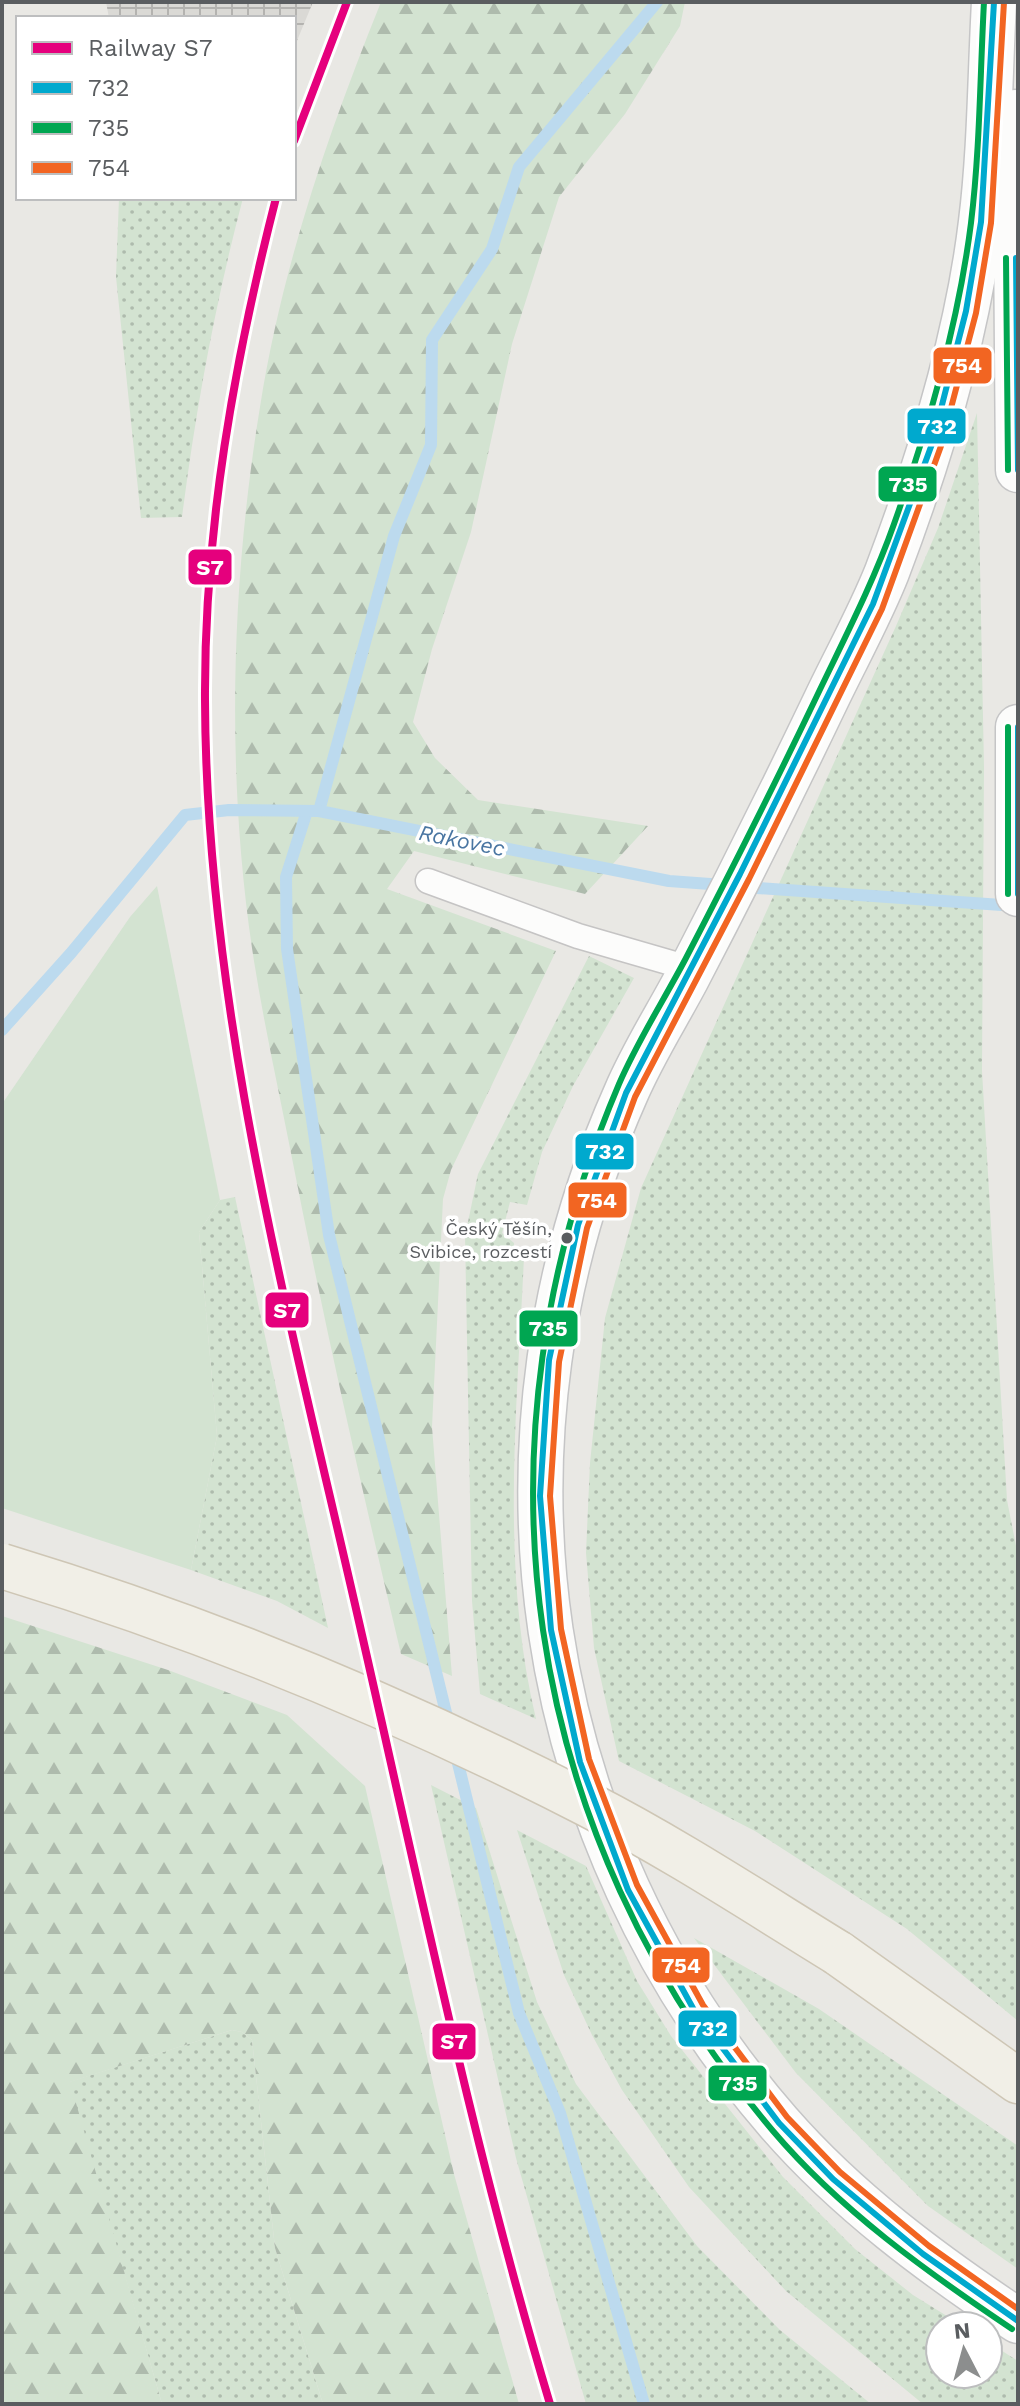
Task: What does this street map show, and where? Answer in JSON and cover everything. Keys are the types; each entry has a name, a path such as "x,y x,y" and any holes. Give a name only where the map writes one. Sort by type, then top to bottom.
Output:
{"main road":[{"path":"994,2 981,223 959,336 930,446 885,577 756,846 626,1092 575,1232 553,1324 542,1414 540,1532 552,1635 565,1699 597,1813 648,1936 683,1995 779,2123 836,2182 919,2251 1018,2321"},
{"path":"1011,2 1018,470"},
{"path":"1018,727 1018,894"},
{"path":"2,1566 93,1594 221,1642 474,1748 590,1806 838,1953 1018,2081"}],"lane":[{"path":"428,881 578,936 692,969"}],"shaded area":[{"path":"106,2 313,2 296,43 296,16 109,16"}],"green space":[{"path":"381,2 685,2 680,26 625,114 559,197 512,344 471,532 432,649 413,722 435,758 478,800 648,826 585,894 414,851 387,889 556,951 451,1170 443,1199 432,1427 452,1676 401,1654 329,1339 265,1023 244,881 235,746 235,678 243,541 269,355 309,201"},
{"path":"119,200 243,200 207,356 182,517 141,518 116,277"},
{"path":"977,413 984,767 982,1071 1007,1500 1018,1556 1018,2021 907,1929 755,1831 619,1761 594,1648 586,1553 590,1463 605,1318 641,1188 896,626 938,528"},
{"path":"157,886 220,1200 199,1232 217,1436 191,1570 2,1508 2,1104 130,917"},
{"path":"589,956 634,978 573,1086 542,1152 527,1205 510,1202 502,1233 514,1243 514,1254 524,1257 515,1431 515,1547 525,1662 536,1719 480,1694 472,1601 465,1236 478,1174"},
{"path":"235,1197 328,1628 277,1601 191,1570 217,1436 199,1232 220,1200"},
{"path":"2,1616 168,1670 287,1715 365,1786 454,2174 519,2404 323,2404 275,2248 252,2040 242,2032 232,2030 70,2082 162,2404 2,2404"},
{"path":"431,1785 476,1808 537,2002 576,2084 697,2246 780,2330 871,2404 586,2404 516,2158"},
{"path":"517,1830 586,1866 637,1981 671,2036 783,2177 855,2249 937,2310 924,2310 924,2390 1004,2390 1004,2352 1018,2361 1018,2404 923,2404 786,2291 689,2187 622,2090 564,1975"},
{"path":"694,1938 819,2009 1018,2146 1018,2269 928,2206 796,2073"},
{"path":"232,2030 242,2032 252,2040 275,2248 323,2404 162,2404 69,2082"}],"waterway":[{"path":"319,811 394,536 431,445 432,340 492,249 519,167 657,2"},
{"name":"Rakovec","path":"2,1030 71,953 185,815 229,810 319,811 669,881 724,885"},
{"path":"307,811 286,877 287,949 329,1235 449,1725"},
{"name":"Rakovec","path":"743,887 1016,906"},
{"path":"455,1751 519,2013 560,2113 644,2404"}],"rail line":[{"name":"S7","path":"296,136 347,2"},
{"name":"S7","path":"276,200 235,384 224,447 210,573 205,700 209,818 220,936 237,1054 282,1288 473,2118 550,2404"}],"transit line":[{"name":"735","path":"984,2 971,223 950,338 919,450 894,524 856,614 735,862 619,1084 571,1220 542,1358 533,1495 543,1630 572,1763 620,1891 687,2014 773,2131 799,2160 886,2238 1012,2329"},
{"name":"732","path":"994,2 981,222 966,311 932,444 873,604 740,874 626,1093 578,1225 549,1360 540,1496 551,1630 580,1762 628,1890 694,2010 779,2123 833,2179 923,2254 1018,2321"},
{"name":"754","path":"1004,2 991,223 976,313 941,446 882,609 749,879 635,1097 587,1228 559,1362 550,1496 561,1629 589,1759 637,1885 703,2005 787,2117 840,2172 929,2246 1018,2309"},
{"name":"735","path":"1006,258 1008,470"},
{"name":"732","path":"1016,258 1018,470"},
{"name":"735","path":"1008,727 1008,894"},
{"name":"732","path":"1018,727 1018,894"}],"place":[{"name":"Český Těšín, Svibice, rozcestí","path":"567,1238"}]}
